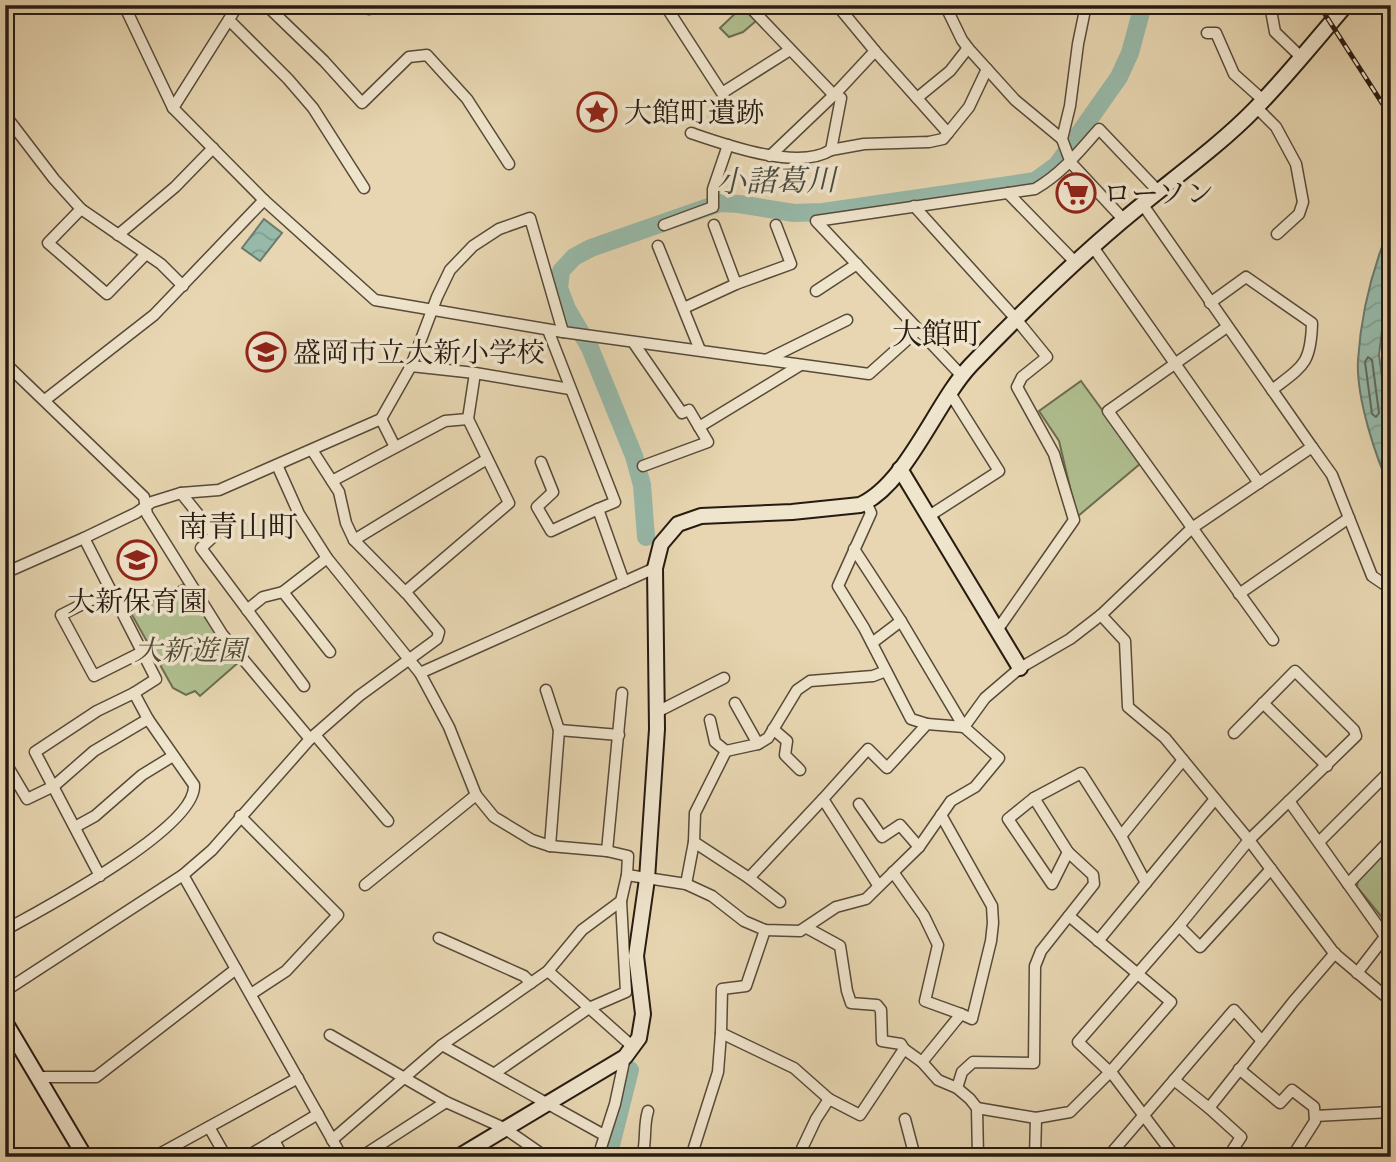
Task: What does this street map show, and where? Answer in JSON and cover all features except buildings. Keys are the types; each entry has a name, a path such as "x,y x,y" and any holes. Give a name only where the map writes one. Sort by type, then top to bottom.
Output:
{"street":[{"path":"5,19 8,5"},
{"path":"124,5 173,108 264,200 374,300 548,330 869,374 917,331"},
{"path":"173,108 238,5"},
{"path":"267,5 362,103 409,57 427,55 467,99 509,164"},
{"path":"365,5 369,9 372,5"},
{"path":"665,5 722,93 790,50"},
{"path":"748,5 790,50 841,98 831,150"},
{"path":"838,5 948,133"},
{"path":"944,5 968,48 1014,100 1062,140 1071,162 1124,220"},
{"path":"1062,140 1086,5"},
{"path":"1270,5 1275,32 1301,57"},
{"path":"598,1157 629,1052 639,1038 643,1014 636,956 646,879 657,712 655,568 661,544 678,524 701,516 792,512 866,502 881,490 900,468 961,376 1016,319 1075,262 1259,104 1346,5"},
{"path":"229,20 313,108 364,188"},
{"path":"1207,33 1216,33 1234,74 1276,127 1296,164 1303,202 1299,214 1277,233"},
{"path":"917,98 950,71 968,48"},
{"path":"770,156 876,51"},
{"path":"691,133 770,156 820,157 831,150 864,144 929,142 943,139 969,107 987,69"},
{"path":"5,115 81,209 161,264 183,286"},
{"path":"961,376 816,221 1035,189 1055,177 1071,162 1099,129 1158,192"},
{"path":"664,225 713,207 713,189 728,145"},
{"path":"118,235 175,187 213,148"},
{"path":"1008,193 1075,262"},
{"path":"45,400 154,315 264,200"},
{"path":"1143,205 1332,475 1372,576 1391,589"},
{"path":"914,206 1047,357 1022,377 1017,387 1054,454 1074,520 998,629"},
{"path":"81,209 48,243 107,294 146,254"},
{"path":"5,570 7,572 84,538 145,506 181,493 219,490 381,419 411,366 450,270 474,246 499,229 530,218 563,332"},
{"path":"714,225 736,284"},
{"path":"684,308 736,284 791,264 776,225"},
{"path":"658,246 700,350"},
{"path":"1093,247 1259,483"},
{"path":"816,291 857,264"},
{"path":"1210,303 1246,277 1312,323 1312,346 1303,366 1272,390"},
{"path":"768,360 847,320"},
{"path":"1227,327 1108,411 1273,640"},
{"path":"541,461 553,492 537,507 551,531 615,502 548,330"},
{"path":"633,342 682,413 689,410 708,442 643,466"},
{"path":"5,363 144,497 147,514 222,635 388,821"},
{"path":"411,366 475,373 570,390"},
{"path":"699,428 799,366"},
{"path":"405,592 509,503 468,419 475,373"},
{"path":"929,516 999,471 950,393"},
{"path":"381,419 394,447"},
{"path":"332,481 445,421 468,419"},
{"path":"964,727 985,698 1020,668 1070,639 1101,615 1192,528 1312,447"},
{"path":"5,991 183,875 212,850 312,737 359,696 437,639 439,632 405,592 354,540 346,523 339,492 312,450"},
{"path":"354,540 487,459"},
{"path":"277,465 299,514 327,558 420,673 449,727 475,794 494,817 532,840 550,846 607,851 628,856 621,901 626,992 589,1008 495,1073"},
{"path":"900,468 1020,668"},
{"path":"181,493 215,535 201,548 304,686"},
{"path":"866,502 871,513 838,586 872,643 911,719 927,724 964,727"},
{"path":"598,509 624,582"},
{"path":"1240,594 1349,517"},
{"path":"84,538 156,679 97,711 35,752 100,876"},
{"path":"627,875 686,884 712,896 744,920 765,930 800,931 836,907 866,899 919,847 951,801 975,787 999,758 964,727 901,621 854,549"},
{"path":"247,610 263,597 283,592 327,558"},
{"path":"420,673 655,568"},
{"path":"111,590 61,615 94,676 142,652"},
{"path":"283,592 330,652"},
{"path":"1101,615 1125,642 1128,707 1165,738 1249,840 1335,953 1391,1000"},
{"path":"872,643 901,621"},
{"path":"726,751 758,744 768,738 797,690 810,681 873,676 886,671"},
{"path":"1175,1157 1110,1072 1078,1042 1179,926 1249,840 1356,736 1354,730 1295,671 1234,733"},
{"path":"657,712 724,678"},
{"path":"546,690 559,730 550,846"},
{"path":"5,930 100,876 154,836 181,811 195,792 194,785 148,719 134,693"},
{"path":"607,851 622,694"},
{"path":"735,703 758,744"},
{"path":"1263,704 1327,766"},
{"path":"5,762 27,799 54,786 94,751 148,719"},
{"path":"710,720 715,742 726,751"},
{"path":"749,877 868,749 887,768 927,724"},
{"path":"773,729 787,741 785,755 800,770"},
{"path":"559,730 619,735"},
{"path":"686,884 694,842 695,813 726,751"},
{"path":"75,827 103,810 142,775 173,756"},
{"path":"1121,836 1183,761"},
{"path":"1319,842 1391,770"},
{"path":"1068,852 1052,884 1008,819 1034,798 1081,773 1121,836 1146,883"},
{"path":"365,885 475,794"},
{"path":"957,1088 962,1073 973,1062 1034,1063 1035,965 1041,951 1094,884 1093,875 1068,852 1034,798"},
{"path":"823,799 878,885"},
{"path":"1098,941 1215,799"},
{"path":"1289,801 1348,884 1388,933 1357,973"},
{"path":"859,804 881,837 900,825 919,847"},
{"path":"893,872 924,916 939,945 925,1001 972,1018 990,941 992,906 942,815"},
{"path":"240,816 338,915 286,971 251,994"},
{"path":"1348,884 1391,839"},
{"path":"694,842 749,877 780,902"},
{"path":"1179,926 1200,947 1271,869"},
{"path":"183,875 342,1157"},
{"path":"332,1140 442,1045 548,971 582,930 621,901"},
{"path":"977,1108 1036,1118 1070,1112 1110,1072 1171,1002 1069,916"},
{"path":"807,928 839,946 846,991 851,1003 877,1005 881,1010 882,1041 901,1044 938,1080 957,1088 977,1108 978,1157"},
{"path":"691,1157 718,1072 722,1033 722,989 746,986 765,930"},
{"path":"439,938 524,976 531,983"},
{"path":"1209,1108 1335,953"},
{"path":"38,1077 96,1077 236,970"},
{"path":"548,971 589,1008 629,1052"},
{"path":"1108,1157 1234,1010 1262,1041"},
{"path":"922,1062 961,1014"},
{"path":"5,1021 85,1157"},
{"path":"722,1033 794,1068 829,1099 860,1115 904,1049"},
{"path":"330,1035 446,1102 504,1128 546,1157"},
{"path":"442,1045 604,1135"},
{"path":"458,1157 629,1052"},
{"path":"1239,1069 1280,1103 1292,1090 1314,1107 1315,1121 1292,1157"},
{"path":"155,1157 298,1078"},
{"path":"1174,1080 1241,1137 1228,1157"},
{"path":"798,1157 829,1099"},
{"path":"361,1157 446,1102"},
{"path":"642,1157 646,1143 644,1123 648,1111"},
{"path":"1315,1116 1391,1112"},
{"path":"246,1157 318,1114"},
{"path":"1035,1157 1036,1118"},
{"path":"905,1119 915,1157"},
{"path":"209,1127 226,1157"},
{"path":"274,1140 283,1157"}],"green space":[{"path":"742,7 756,21 743,32 729,37 720,28"},
{"path":"1081,381 1141,463 1077,517 1059,441 1039,411"},
{"name":"大新遊園","path":"187,582 240,661 200,696 195,691 186,695 173,688 131,613"},
{"path":"1391,845 1389,926 1357,887 1358,879"}],"water":[{"path":"264,219 282,233 260,261 242,248"},
{"path":"1391,224 1391,280 1379,355 1391,444 1391,490 1368,426 1360,391 1358,360 1369,290"}],"waterway":[{"name":"小諸葛川","path":"646,537 642,485 634,456 590,348 567,309 559,288 561,271 574,257 591,248 720,203 794,213 823,212 1035,181 1057,165 1119,77 1130,53 1143,5"},
{"name":"小諸葛川","path":"608,1157 630,1070"}],"railway":[{"path":"1319,5 1391,117"}],"place":[{"name":"大館町遺跡","path":"597,112"},
{"name":"ローソン","path":"1076,193"},
{"name":"盛岡市立大新小学校","path":"266,352"},
{"name":"大新保育園","path":"137,560"}],"district":[{"name":"大館町","path":"937,334"},
{"name":"南青山町","path":"238,527"}]}
